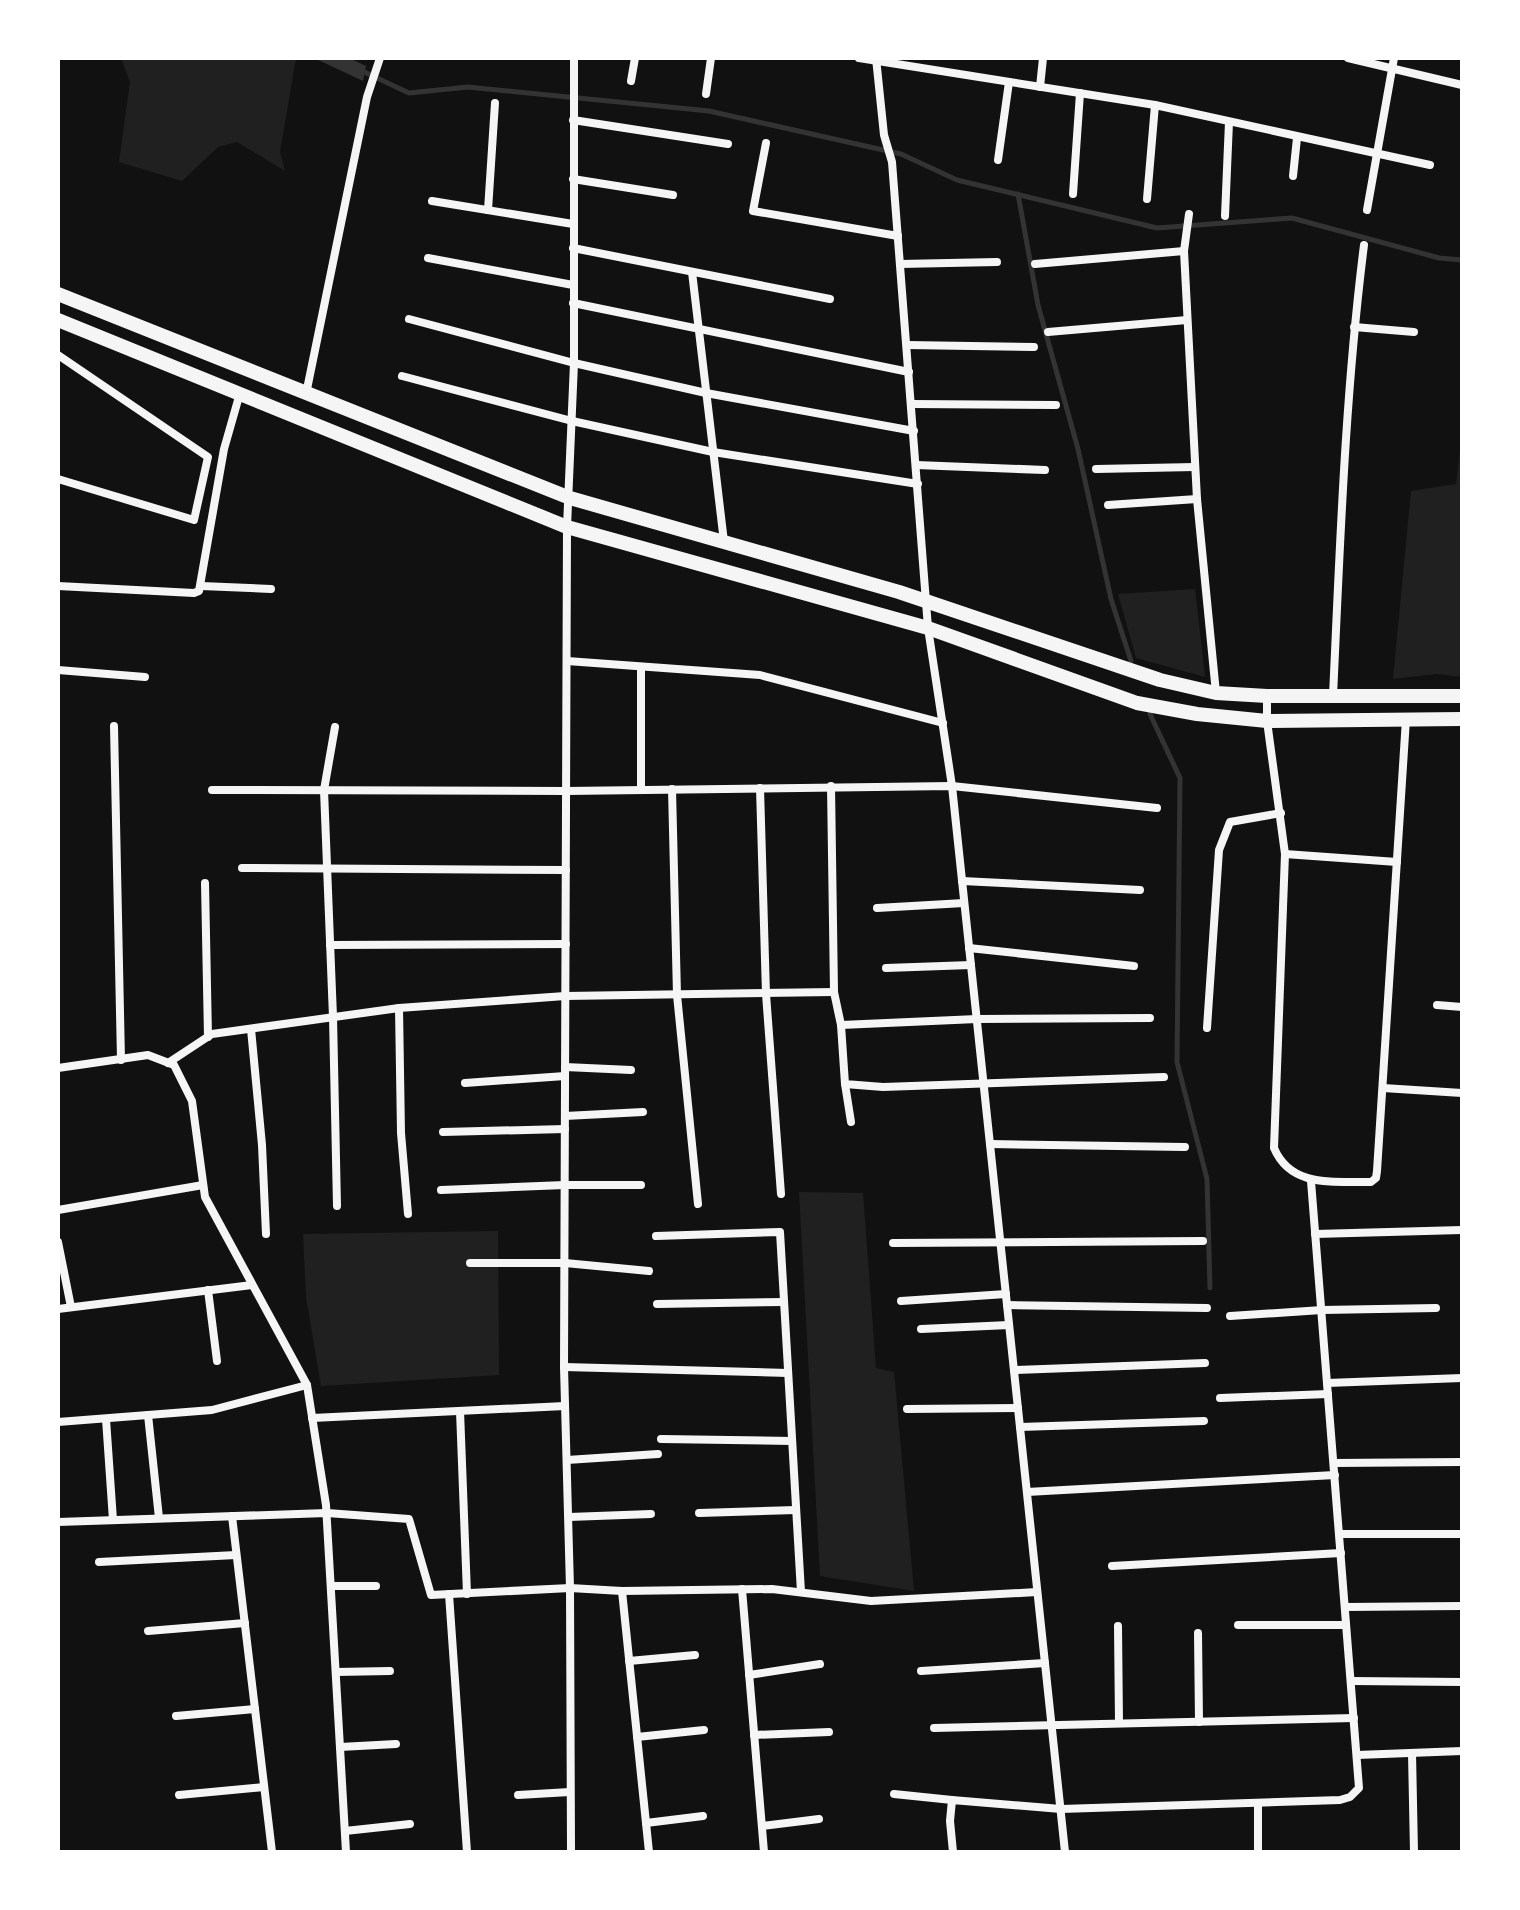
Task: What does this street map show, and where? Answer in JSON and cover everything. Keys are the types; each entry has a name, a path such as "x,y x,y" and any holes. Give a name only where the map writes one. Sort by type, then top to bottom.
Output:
{"main road":[{"path":"58,294 570,498 927,602 1160,680 1216,693 1267,696 1462,696"},
{"path":"58,320 567,527 928,628 1137,703 1197,714 1267,721 1462,719"}],"street":[{"path":"306,394 367,97 380,58"},
{"path":"571,1852 569,1517 564,1367 567,527 574,363 574,58"},
{"path":"631,81 635,58"},
{"path":"706,94 711,58"},
{"path":"859,58 1155,105 1430,165"},
{"path":"1040,87 1043,58"},
{"path":"1348,58 1462,85"},
{"path":"1367,210 1394,58"},
{"path":"876,59 884,135 892,162 928,628 952,786 1065,1852"},
{"path":"998,160 1009,82"},
{"path":"1073,194 1080,93"},
{"path":"488,210 495,103"},
{"path":"1147,199 1155,105"},
{"path":"573,120 728,144"},
{"path":"1225,216 1229,122"},
{"path":"1293,176 1297,138"},
{"path":"766,143 753,211 898,236"},
{"path":"573,179 673,195"},
{"path":"432,201 573,224"},
{"path":"1189,214 1184,251 1195,467 1216,693"},
{"path":"1333,696 1343,477 1354,327 1364,245"},
{"path":"573,248 830,299"},
{"path":"1035,264 1184,251"},
{"path":"428,258 573,285"},
{"path":"900,264 997,262"},
{"path":"692,272 724,542"},
{"path":"573,303 909,372"},
{"path":"409,319 574,363 706,393 914,431"},
{"path":"1048,332 1187,320"},
{"path":"1354,327 1414,332"},
{"path":"907,345 1034,347"},
{"path":"58,355 208,457 194,520 58,479"},
{"path":"402,376 572,421 713,452 918,484"},
{"path":"58,586 194,593 201,586 224,449 240,393"},
{"path":"911,404 1056,405"},
{"path":"916,465 1045,470"},
{"path":"1096,469 1195,467"},
{"path":"1108,505 1197,499"},
{"path":"201,586 271,589"},
{"path":"567,661 760,675 943,723"},
{"path":"641,667 641,790"},
{"path":"58,670 145,677"},
{"path":"1267,696 1267,721 1285,854 1274,1148 1280,1162 1292,1173 1311,1181 1371,1182 1376,1178 1406,718"},
{"path":"114,726 121,1060"},
{"path":"335,727 324,790 337,1206"},
{"path":"831,786 834,992 841,1025 851,1122"},
{"path":"212,790 566,791 952,786 1157,808"},
{"path":"760,788 766,994 781,1194"},
{"path":"672,789 677,995 698,1204"},
{"path":"1207,1028 1219,850 1230,822 1281,813"},
{"path":"1285,854 1397,862"},
{"path":"242,868 566,870"},
{"path":"962,881 1140,890"},
{"path":"205,883 208,1037"},
{"path":"877,908 964,903"},
{"path":"330,945 566,944"},
{"path":"969,948 1134,966"},
{"path":"886,968 971,965"},
{"path":"168,1063 208,1037 399,1008 565,996 834,992"},
{"path":"1437,1005 1462,1007"},
{"path":"399,1008 401,1133 408,1214"},
{"path":"841,1025 977,1019 1150,1018"},
{"path":"251,1029 262,1145 266,1234"},
{"path":"58,1068 148,1055 174,1065 192,1101 205,1197 307,1385 327,1513 346,1852"},
{"path":"465,1083 565,1071 631,1070"},
{"path":"845,1084 883,1087 1164,1077"},
{"path":"1383,1088 1462,1093"},
{"path":"565,1116 643,1112"},
{"path":"443,1132 565,1129"},
{"path":"990,1144 1185,1147"},
{"path":"894,1794 1061,1809 1340,1800 1350,1797 1359,1788 1311,1181"},
{"path":"58,1210 203,1185"},
{"path":"441,1190 641,1185"},
{"path":"1315,1234 1462,1230"},
{"path":"656,1236 780,1232 801,1592"},
{"path":"893,1243 1203,1241"},
{"path":"58,1242 71,1307"},
{"path":"470,1263 565,1263 649,1271"},
{"path":"58,1309 252,1285"},
{"path":"208,1290 217,1361"},
{"path":"901,1301 1006,1294"},
{"path":"657,1304 784,1302"},
{"path":"1007,1305 1207,1308"},
{"path":"1230,1316 1322,1310 1436,1308"},
{"path":"921,1329 1009,1325"},
{"path":"1014,1370 1205,1363"},
{"path":"564,1367 788,1373"},
{"path":"1327,1383 1462,1378"},
{"path":"58,1422 212,1410 307,1385"},
{"path":"1220,1398 1328,1394"},
{"path":"312,1418 565,1406"},
{"path":"907,1409 1018,1408"},
{"path":"460,1411 467,1594"},
{"path":"148,1415 159,1518"},
{"path":"106,1419 113,1520"},
{"path":"1020,1427 1204,1421"},
{"path":"661,1439 792,1441"},
{"path":"567,1460 658,1454"},
{"path":"1334,1463 1462,1462"},
{"path":"1027,1492 1335,1475"},
{"path":"699,1513 796,1510"},
{"path":"58,1522 327,1513 409,1519 431,1595 570,1588 622,1591 742,1589 801,1592 871,1601 1037,1592"},
{"path":"569,1517 651,1514"},
{"path":"232,1516 272,1852"},
{"path":"1339,1534 1462,1534"},
{"path":"1112,1566 1341,1553"},
{"path":"99,1562 236,1555"},
{"path":"331,1586 376,1586"},
{"path":"742,1589 764,1852"},
{"path":"622,1591 649,1852"},
{"path":"449,1594 467,1852"},
{"path":"1345,1607 1462,1606"},
{"path":"148,1631 245,1623"},
{"path":"1238,1625 1346,1625"},
{"path":"1118,1626 1119,1723"},
{"path":"1198,1633 1199,1722"},
{"path":"629,1661 695,1655"},
{"path":"921,1671 1045,1663"},
{"path":"749,1675 820,1664"},
{"path":"336,1672 390,1671"},
{"path":"1351,1681 1462,1682"},
{"path":"176,1716 255,1709"},
{"path":"934,1728 1354,1718"},
{"path":"637,1737 704,1730"},
{"path":"754,1735 829,1732"},
{"path":"340,1747 396,1744"},
{"path":"1357,1755 1462,1751"},
{"path":"1412,1753 1414,1852"},
{"path":"179,1795 264,1787"},
{"path":"518,1795 570,1792"},
{"path":"952,1800 950,1821 953,1852"},
{"path":"1258,1803 1258,1852"},
{"path":"646,1823 703,1816"},
{"path":"762,1826 819,1819"},
{"path":"345,1831 410,1824"}],"shaded area":[{"path":"121,58 296,58 280,152 285,171 237,142 218,147 182,181 119,162 130,82"},
{"path":"314,58 349,58 366,66 363,81"},
{"path":"1462,433 1462,677 1436,674 1393,679 1411,491 1456,484"},
{"path":"1195,589 1205,677 1136,658 1118,594"},
{"path":"799,1192 863,1193 876,1368 894,1372 914,1591 820,1576"},
{"path":"498,1231 499,1375 321,1386 306,1297 303,1234"}],"waterway":[{"path":"360,70 409,93 468,87 709,111 901,154 957,180 1157,228 1292,218 1439,258 1462,260"},
{"path":"1018,194 1038,305 1078,449 1111,599 1131,661"},
{"path":"1150,714 1180,778 1177,1062 1207,1179 1210,1288"}]}
